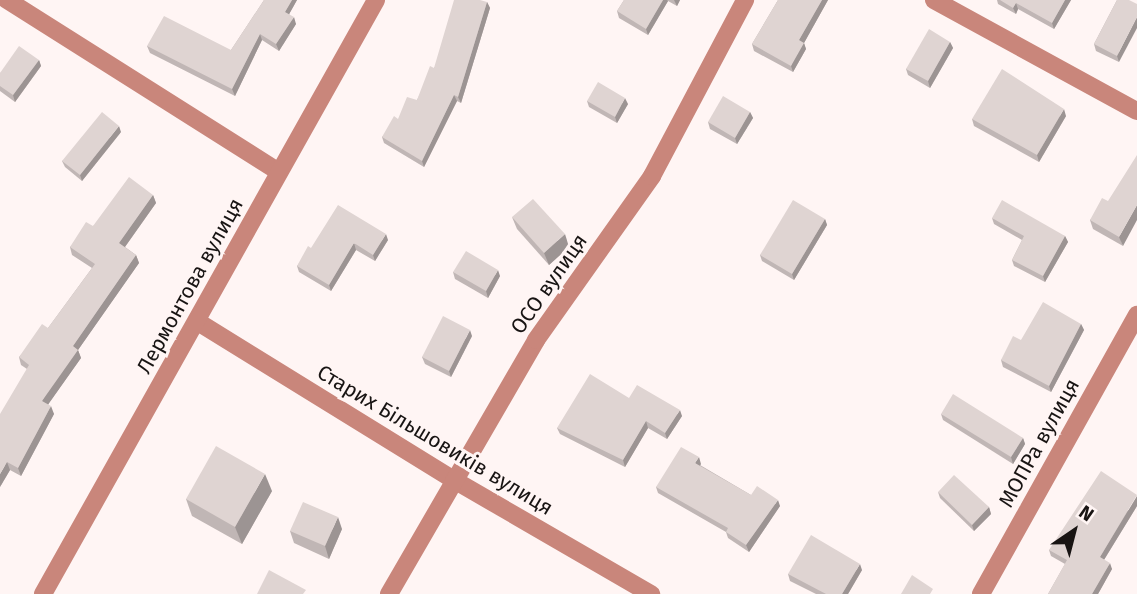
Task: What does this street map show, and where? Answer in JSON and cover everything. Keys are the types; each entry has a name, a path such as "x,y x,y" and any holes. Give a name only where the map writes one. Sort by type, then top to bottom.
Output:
{"street":[{"path":"7,0 278,171"},
{"name":"Лермонтова вулиця","path":"43,594 376,0"},
{"name":"ОСО вулиця","path":"389,594 536,340 652,176 745,0"},
{"path":"934,0 1137,111"},
{"name":"МОПРа вулиця","path":"981,594 1137,315"},
{"name":"Старих Більшовиків вулиця","path":"198,321 454,480 651,594"}],"building":[{"path":"264,0 292,0 285,12 294,17 276,44 260,34 232,89 147,46 164,16 231,50"},
{"path":"454,0 487,2 458,97 454,95 422,161 382,137 394,116 398,119 407,97 417,100 430,66 434,68"},
{"path":"624,0 663,0 646,29 617,11"},
{"path":"778,0 822,0 799,40 804,43 791,66 752,44"},
{"path":"1000,0 1065,0 1052,23 1016,3 1013,8"},
{"path":"1117,0 1129,0 1137,4 1137,17 1117,56 1094,44"},
{"path":"929,29 950,42 928,81 906,69"},
{"path":"19,46 39,60 13,95 0,86 0,73"},
{"path":"1002,69 1064,109 1037,155 972,119"},
{"path":"598,82 625,98 615,117 587,101"},
{"path":"723,96 750,112 735,138 708,122"},
{"path":"102,112 119,126 80,175 62,161"},
{"path":"1137,155 1137,205 1119,237 1090,220 1102,198 1108,201"},
{"path":"129,177 153,195 119,243 136,255 73,346 78,350 42,401 51,406 18,468 7,462 0,474 0,414 29,365 19,357 42,324 48,328 95,264 70,247 86,222 93,226"},
{"path":"533,199 565,234 544,253 512,217"},
{"path":"793,200 825,219 792,274 760,255"},
{"path":"1002,200 1065,236 1043,276 1012,260 1024,236 992,218"},
{"path":"338,205 386,234 373,255 354,243 329,285 297,266"},
{"path":"466,251 498,270 486,291 453,272"},
{"path":"1043,302 1081,324 1049,386 1001,360 1013,336 1021,340"},
{"path":"443,316 470,330 449,371 422,357"},
{"path":"590,374 629,398 637,385 680,410 665,433 646,421 623,460 557,428"},
{"path":"953,394 1023,438 1011,457 941,414"},
{"path":"216,446 265,474 235,527 186,499"},
{"path":"681,447 699,457 695,463 751,495 757,486 778,500 746,545 726,532 728,528 656,487"},
{"path":"1101,471 1137,495 1100,557 1110,563 1092,594 1048,594 1067,560 1049,550"},
{"path":"954,475 989,507 972,525 938,492"},
{"path":"303,502 338,517 325,546 290,531"},
{"path":"811,535 860,564 842,594 826,594 788,574"},
{"path":"269,570 306,590 303,594 257,594"},
{"path":"912,575 933,589 930,594 901,594"}]}
